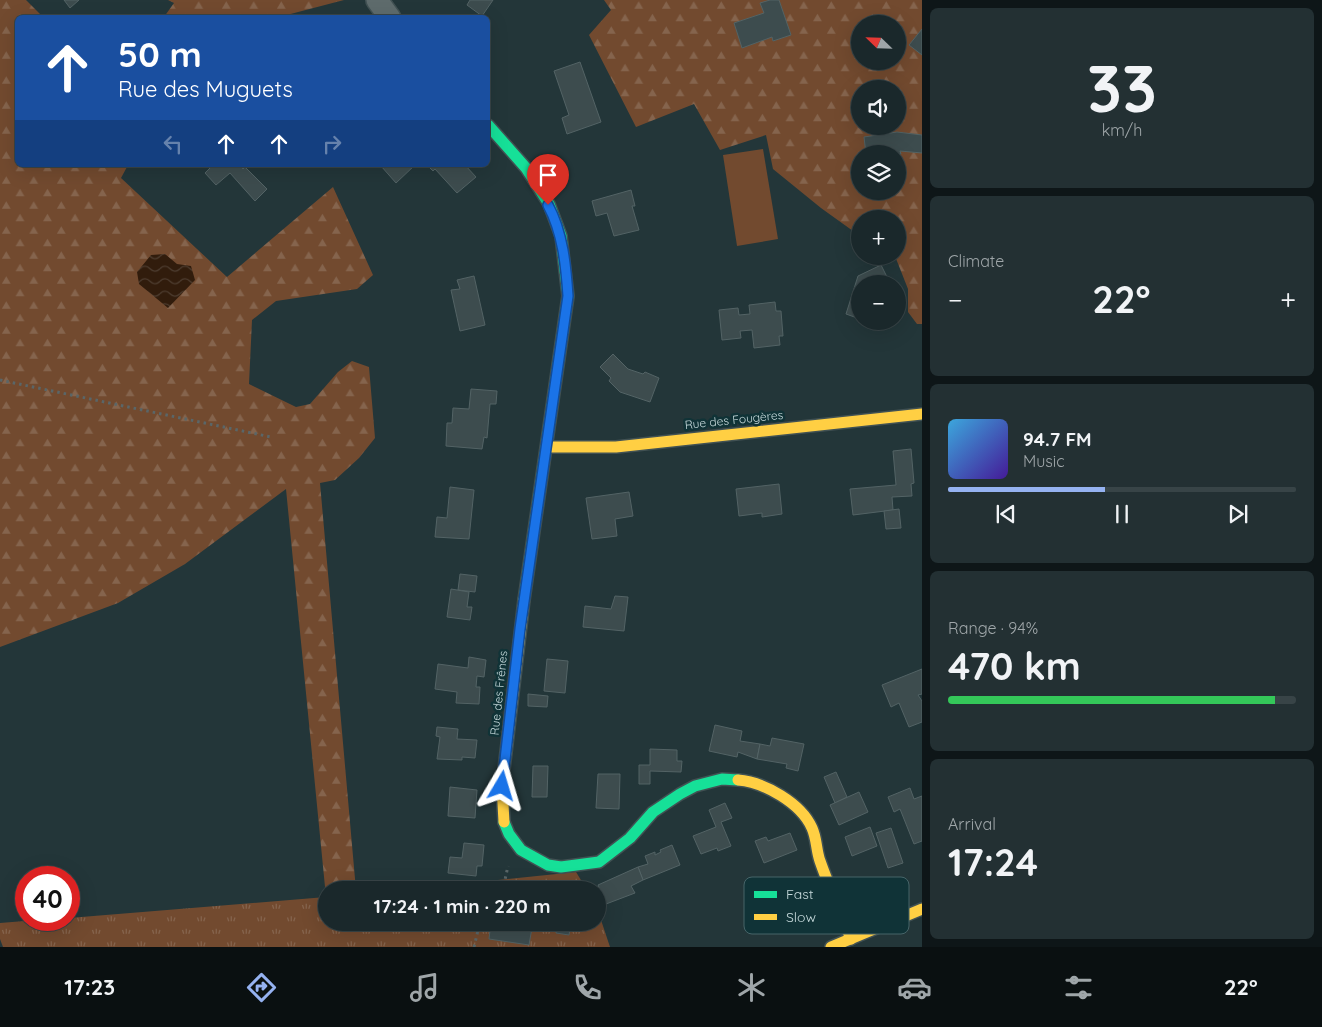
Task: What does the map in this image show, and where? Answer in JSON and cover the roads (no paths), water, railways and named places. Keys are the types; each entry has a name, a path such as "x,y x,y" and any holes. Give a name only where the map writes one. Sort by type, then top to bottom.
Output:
{"street":[{"path":"377,0 388,15"},
{"name":"Rue des Frênes","path":"490,127 525,167 555,217 565,262 568,296 548,447 518,645 502,786 504,821 516,844 535,858 548,864 561,867 599,862 630,838 653,812 680,794 695,786 716,780 740,779 765,786 794,805 810,825 816,838 819,859 826,877"},
{"name":"Rue des Fougères","path":"548,447 616,447 922,414"},
{"path":"909,914 922,909"},
{"name":"Rue des Frênes","path":"849,934 851,939"},
{"path":"831,947 863,934"}],"water":[{"path":"165,254 177,264 191,266 195,280 168,308 139,284 137,272 151,255"}]}
